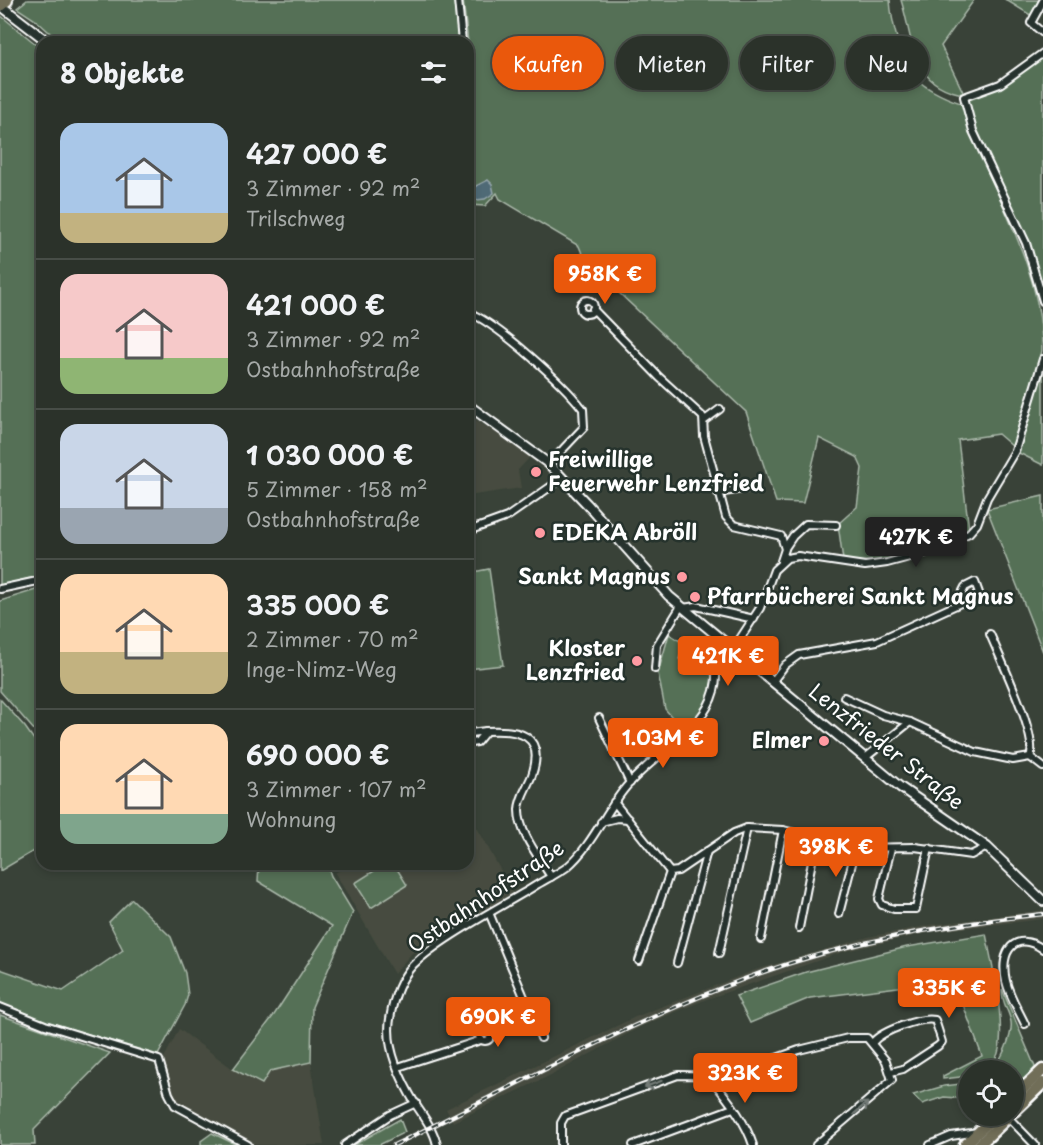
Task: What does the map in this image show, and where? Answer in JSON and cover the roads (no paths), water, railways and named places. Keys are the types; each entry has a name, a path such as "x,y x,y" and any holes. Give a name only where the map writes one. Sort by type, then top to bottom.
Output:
{"highway":[{"path":"0,5 6,0"}],"main road":[{"path":"1024,1088 1043,1070"},
{"path":"1024,1101 1043,1083"},
{"path":"965,1145 984,1126"},
{"path":"979,1145 999,1126"}],"street":[{"path":"458,0 461,36"},
{"path":"1043,1 1031,23 1043,33"},
{"path":"0,5 41,36"},
{"path":"1043,53 1000,84 964,97 973,130 1026,243 1043,301"},
{"path":"593,309 705,420 704,436 718,493 729,522 776,532 781,536 785,549"},
{"path":"474,316 538,364 583,409 584,427 549,464"},
{"path":"781,562 798,556 865,566 888,563 954,542 977,524 987,498 1014,451 1026,421 1043,360"},
{"name":"Lenzfrieder Straße","path":"474,409 549,464 669,597 927,807 987,847 1043,901"},
{"path":"705,420 720,409"},
{"path":"474,529 507,517 563,478"},
{"path":"718,493 748,488"},
{"path":"734,648 754,619 774,570 781,562 785,549 793,536 806,524 836,525"},
{"path":"0,589 36,580"},
{"path":"773,681 785,665 800,655 877,641 956,605"},
{"path":"655,669 657,645 682,607 696,606 754,619"},
{"path":"990,634 1021,706 1031,743 1029,757"},
{"name":"Ostbahnhofstraße","path":"437,1145 393,1052 389,1021 400,984 413,966 452,937 566,867 584,848 614,802 630,783 706,711 718,678 717,660 711,642"},
{"path":"844,697 883,715 910,722 975,752 1013,760 1029,757 1043,767"},
{"path":"599,718 630,783"},
{"path":"865,758 910,722"},
{"path":"614,749 648,725"},
{"path":"486,731 514,730 525,735 531,742 535,753 535,766 519,807 520,821 551,877"},
{"path":"614,802 669,872"},
{"path":"600,822 610,818 628,819"},
{"path":"669,872 678,871 708,850 747,828 783,830 817,836 856,848 929,848 971,855 987,847"},
{"path":"719,953 747,828"},
{"path":"761,939 783,830"},
{"path":"799,928 817,836"},
{"path":"839,914 856,848"},
{"path":"891,848 879,899 882,905 894,909 916,909 929,848"},
{"path":"677,963 708,850"},
{"path":"639,962 669,872"},
{"path":"490,915 541,1038"},
{"path":"1025,1024 1006,982 1005,961 1016,942 1031,941 1043,949"},
{"path":"0,1007 45,1025 159,1060 169,1094 175,1105 248,1145"},
{"path":"561,1145 562,1119 565,1116 678,1075 726,1076 783,1055 823,1044 848,1038 870,1040 880,1034 926,1019 935,1020 938,1023 942,1042 939,1046 903,1069 891,1072"},
{"path":"398,1066 481,1040"},
{"path":"816,1145 889,1085 892,1080 891,1072 870,1040"},
{"path":"710,1077 734,1108 753,1145"},
{"path":"345,1145 390,1115 416,1103"},
{"path":"633,1145 734,1108"},
{"path":"1019,1126 1035,1145"},
{"path":"930,1145 951,1136 978,1132"}],"water":[{"path":"488,180 492,184 494,193 485,199 474,200 474,187"}],"railway":[{"path":"394,1145 617,1034 755,975 826,953 898,936 970,923 1043,914"}],"place":[{"name":"Freiwillige Feuerwehr Lenzfried","path":"536,472"},
{"name":"EDEKA Abröll","path":"540,533"},
{"name":"Sankt Magnus","path":"682,577"},
{"name":"Pfarrbücherei Sankt Magnus","path":"695,597"},
{"name":"Kloster Lenzfried","path":"637,661"},
{"name":"Elmer","path":"824,741"}]}
